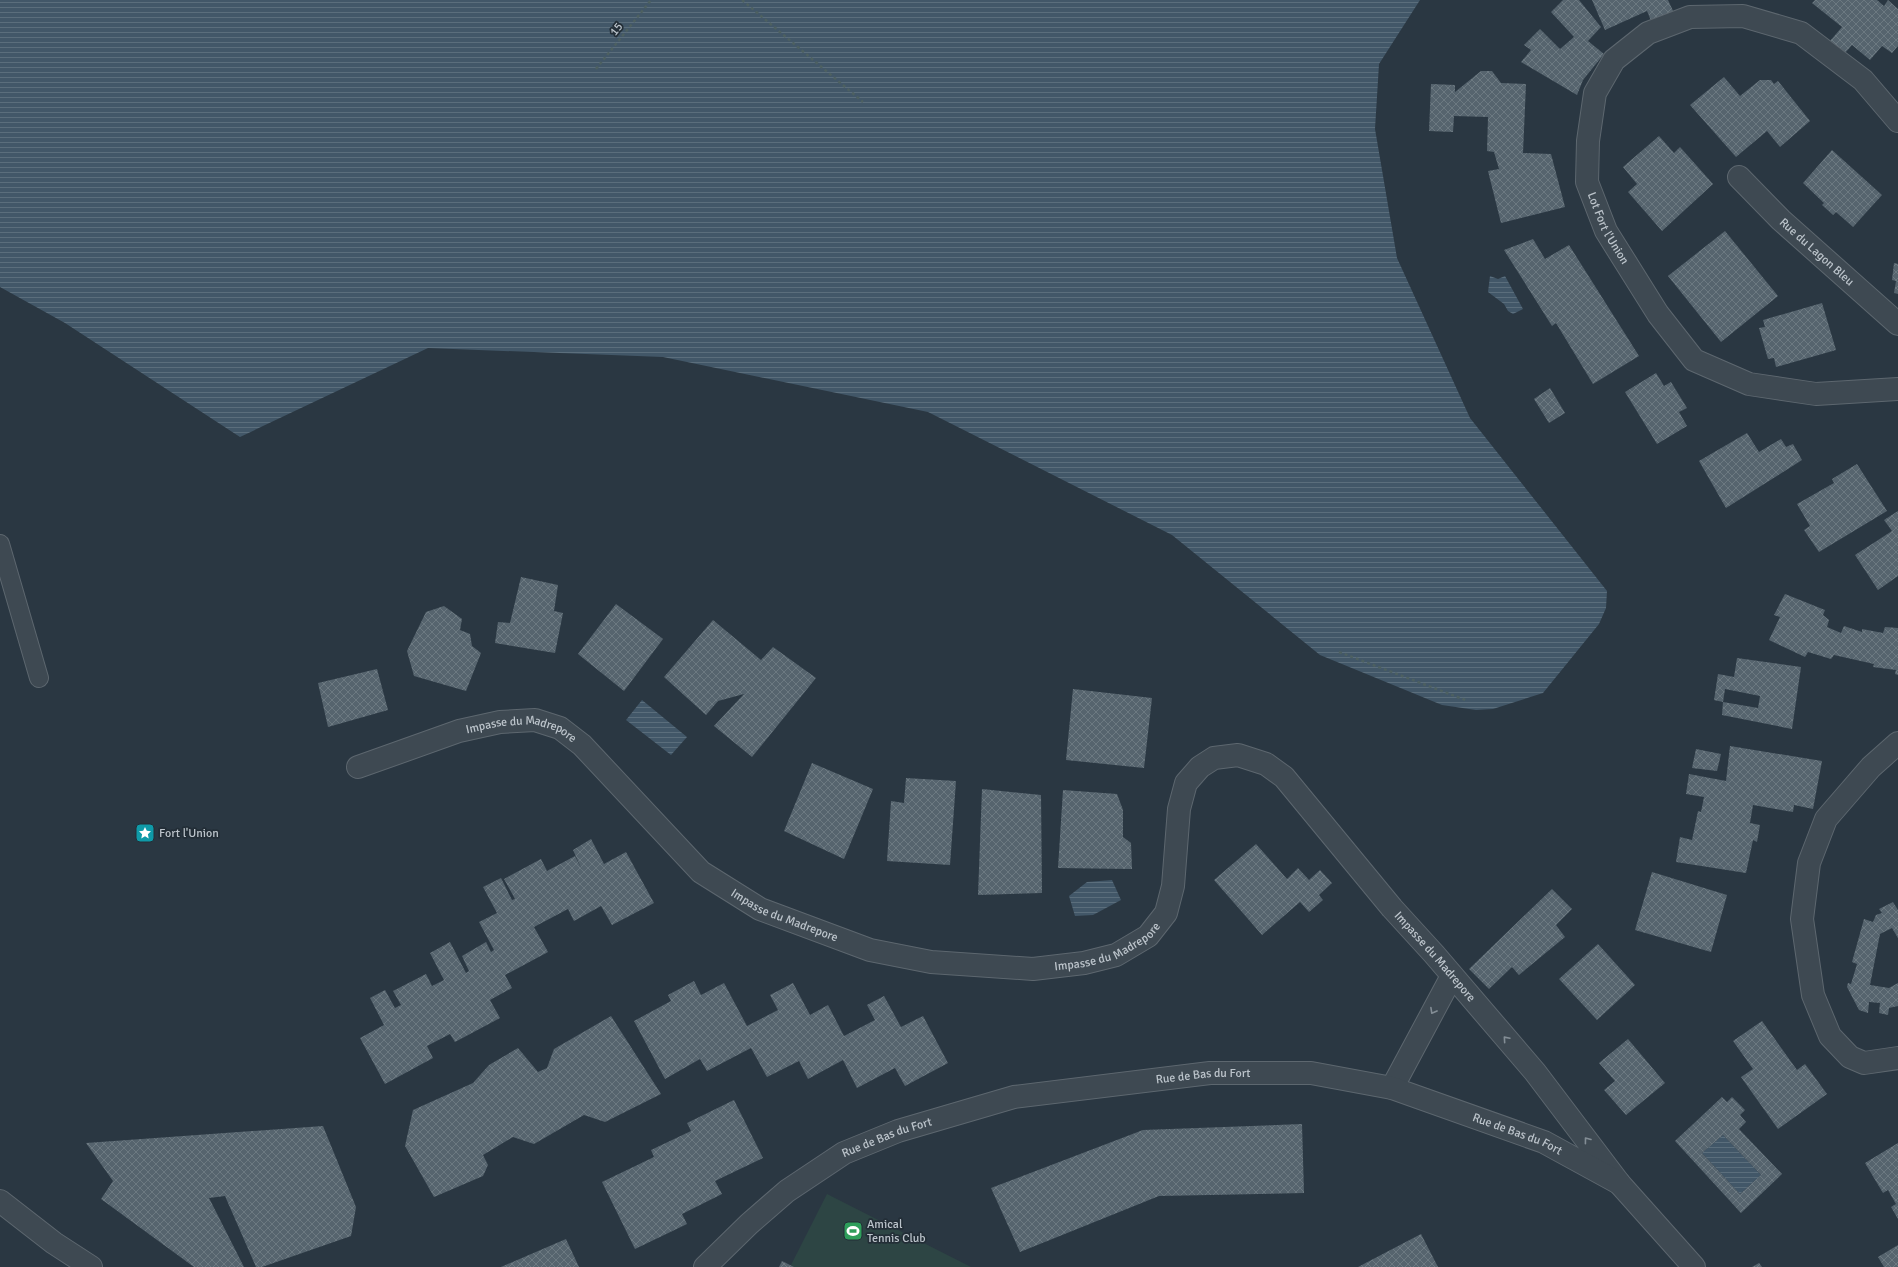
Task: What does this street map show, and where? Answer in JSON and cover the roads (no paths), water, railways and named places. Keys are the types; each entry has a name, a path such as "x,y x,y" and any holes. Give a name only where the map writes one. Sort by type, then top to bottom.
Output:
{"street":[{"name":"Lot Fort l'Union","path":"1898,121 1863,80 1801,33 1743,16 1690,17 1648,33 1614,60 1595,93 1588,141 1587,182 1606,231 1658,314 1694,360 1749,384 1786,390 1816,394 1898,389"},
{"name":"Rue du Lagon Bleu","path":"1739,177 1781,220 1898,324"},
{"name":"Impasse du Madrepore","path":"358,767 458,731 500,722 535,720 560,728 582,745 700,872 760,910 870,950 931,962 1033,969 1084,963 1116,955 1148,936 1166,913 1173,886 1179,810 1186,783 1200,767 1214,758 1238,755 1266,764 1284,777 1392,908 1434,954 1535,1072 1619,1183"},
{"path":"1898,743 1871,767 1826,819 1809,863 1802,919 1813,994 1830,1036 1850,1057 1864,1063 1898,1058"},
{"path":"1392,1088 1452,976"},
{"name":"Rue de Bas du Fort","path":"705,1267 749,1224 787,1191 844,1153 898,1131 1014,1097 1210,1073 1310,1073 1392,1088 1544,1142 1619,1183 1694,1267"},
{"path":"0,1201 54,1243 91,1267"}],"lane":[{"path":"0,544 39,678"}],"water":[{"path":"0,0 1420,0 1379,64 1375,129 1397,258 1470,418 1607,591 1606,608 1599,624 1543,693 1493,709 1476,710 1442,705 1320,655 1172,535 928,412 663,357 428,348 240,437 65,323 0,287"},
{"path":"1490,276 1498,279 1505,276 1523,309 1513,314 1508,311 1504,304 1488,292"},
{"path":"642,700 687,737 671,755 626,720"},
{"path":"1112,880 1121,900 1093,915 1075,916 1069,896 1087,882"},
{"path":"1723,1135 1761,1175 1740,1194 1702,1153"}],"place":[{"name":"Fort l'Union","path":"145,833"},
{"name":"Amical Tennis Club","path":"853,1231"}]}
